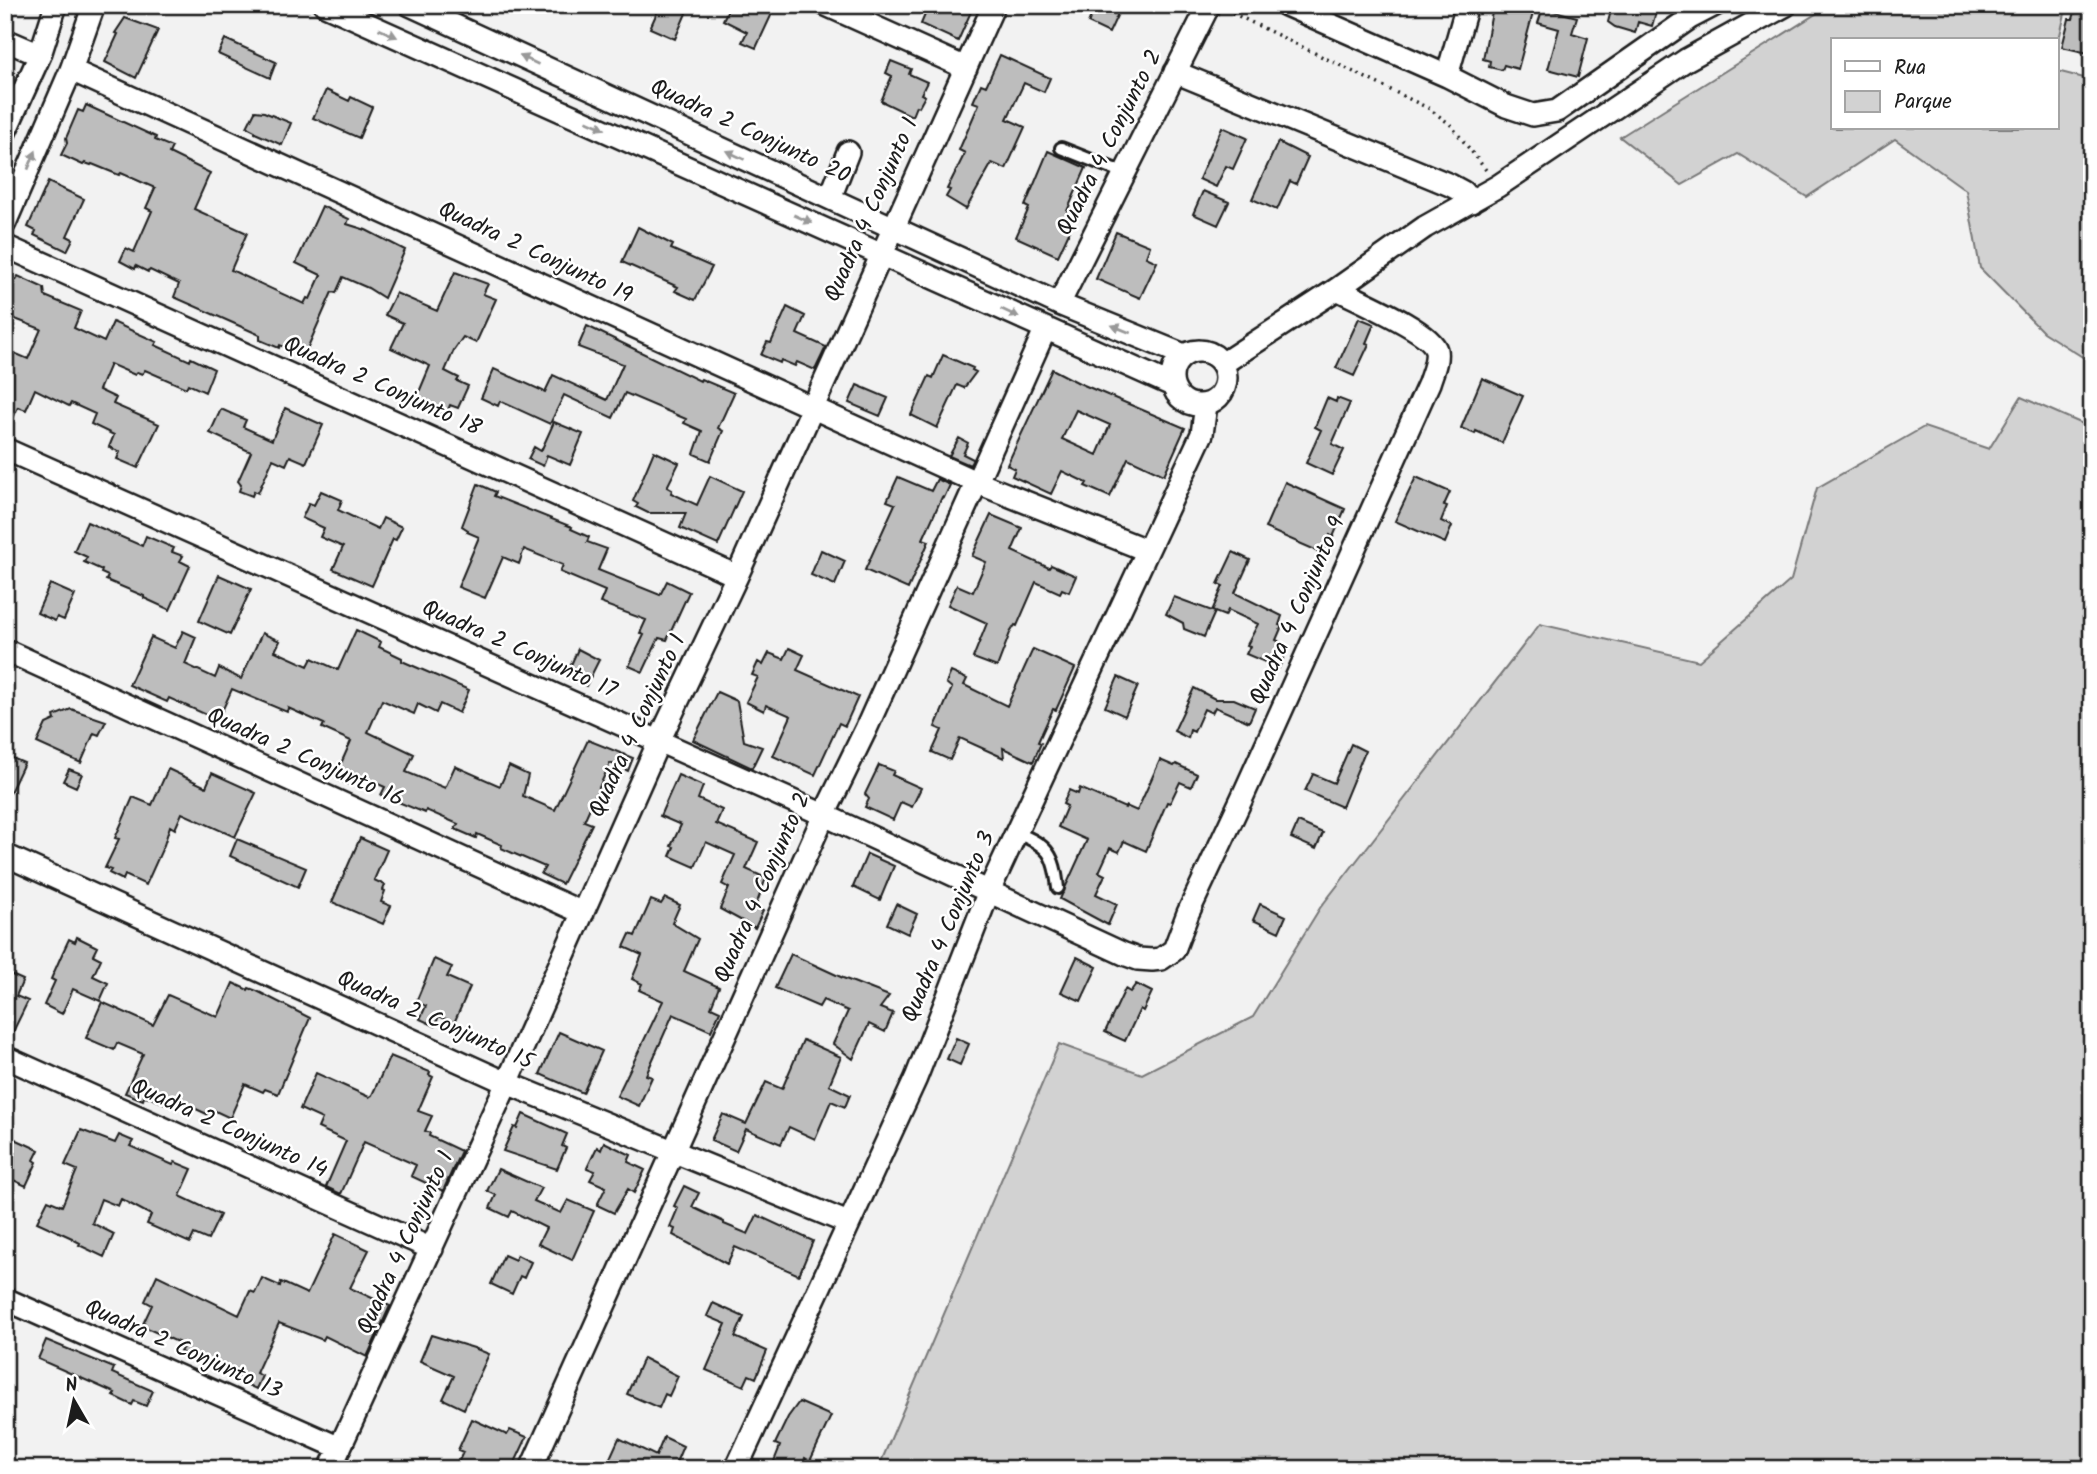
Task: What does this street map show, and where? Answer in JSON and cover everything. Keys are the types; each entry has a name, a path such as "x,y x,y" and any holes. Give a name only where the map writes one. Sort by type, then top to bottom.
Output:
{"street":[{"path":"5,132 40,55 56,5"},
{"path":"5,223 71,70 94,5"},
{"path":"325,5 1172,385 1181,399 1197,406 1206,405 1220,396 1226,380 1222,364 1209,353 1201,351 1184,355 1173,368 1172,385"},
{"name":"Quadra 2 Conjunto 20","path":"410,5 1059,304 1184,355"},
{"path":"826,5 966,68"},
{"name":"Quadra 4 Conjunto 1","path":"330,1469 508,1083 659,741 737,576 994,5"},
{"name":"Quadra 4 Conjunto 2","path":"1059,304 1209,5"},
{"path":"1286,5 1447,76 1506,106 1534,115 1557,111 1692,12 1716,5"},
{"path":"1447,76 1467,5"},
{"path":"1222,364 1425,228 1498,186 1686,60 1786,5"},
{"path":"5,40 40,55"},
{"name":"Quadra 2 Conjunto 19","path":"71,70 978,483 1146,550"},
{"path":"1175,72 1450,185 1463,192 1471,202"},
{"path":"830,198 848,152"},
{"name":"Quadra 2 Conjunto 18","path":"5,247 737,576"},
{"name":"Quadra 4 Conjunto 9","path":"1124,954 1152,960 1161,959 1174,950 1188,913 1248,786 1429,383 1436,362 1436,351 1425,334 1337,289"},
{"name":"Quadra 4 Conjunto 2","path":"531,1469 1045,330"},
{"name":"Quadra 4 Conjunto 3","path":"736,1469 916,1078 989,891 1202,434 1206,405"},
{"name":"Quadra 2 Conjunto 17","path":"5,449 824,815 1124,954"},
{"name":"Quadra 2 Conjunto 16","path":"5,650 583,913"},
{"name":"Quadra 2 Conjunto 15","path":"5,855 508,1083 848,1223"},
{"name":"Quadra 2 Conjunto 14","path":"5,1057 432,1249"},
{"name":"Quadra 2 Conjunto 13","path":"5,1299 340,1448"}],"lane":[{"path":"1061,148 1124,173"},
{"path":"1017,833 1048,850 1055,863 1058,888"}],"path":[{"path":"1215,5 1429,108 1450,124 1498,186"}],"green space":[{"path":"1830,5 2067,5 2058,44 2058,38 1831,38 1831,130 2058,130 2058,71 2092,80 2092,363 2043,332 1980,268 1966,190 1895,139 1807,197 1738,154 1682,185 1620,137"},
{"path":"2021,397 2092,428 2092,1469 878,1469 1059,1044 1142,1074 1253,1017 1320,908 1540,624 1699,661 1791,580 1817,488 1924,427 1989,449"}],"building":[{"path":"668,5 676,5 687,11 675,39 650,28 659,8 666,10"},
{"path":"730,5 776,5 756,48 742,42 747,32 723,20"},
{"path":"929,5 974,5 958,41 921,24"},
{"path":"1096,5 1122,5 1109,33 1088,23"},
{"path":"1501,5 1533,13 1518,69 1504,65 1502,70 1489,67 1490,61 1483,59 1493,7 1501,8"},
{"path":"1621,5 1658,5 1652,26 1638,22 1635,33 1615,27 1608,22 1612,7 1620,9"},
{"path":"2077,5 2092,5 2092,54 2062,47 2069,19 2073,19"},
{"path":"1543,8 1577,17 1572,33 1588,38 1578,77 1548,69 1559,29 1538,23"},
{"path":"125,18 158,30 136,78 105,62 118,34 115,33"},
{"path":"225,39 276,62 270,78 218,54"},
{"path":"1000,55 1050,78 1044,92 1024,83 1007,119 1025,127 1006,169 992,163 966,209 946,197 950,190 947,189 965,153 959,150 979,104 973,102 981,84 986,86"},
{"path":"891,61 911,69 909,74 927,82 921,94 925,96 912,116 881,101 892,76 886,73"},
{"path":"326,90 349,101 351,97 372,107 359,138 313,118"},
{"path":"86,105 156,137 155,140 172,147 169,153 210,173 194,209 247,233 231,270 304,304 307,298 310,299 321,275 296,263 322,206 349,219 347,224 366,230 405,250 384,298 343,277 336,293 332,292 304,356 280,345 279,348 260,340 260,335 174,297 179,284 150,270 148,272 136,266 135,269 120,261 126,248 134,252 152,211 146,208 155,188 121,173 119,175 92,164 83,165 61,155 78,110 83,112"},
{"path":"255,111 291,123 282,145 247,127"},
{"path":"1222,127 1247,138 1233,169 1226,166 1216,187 1199,179"},
{"path":"1278,142 1308,157 1296,184 1290,181 1277,210 1252,199"},
{"path":"1048,151 1086,168 1067,211 1072,214 1065,228 1070,230 1058,256 1016,237 1029,208 1025,206"},
{"path":"48,182 84,199 67,236 73,239 67,251 34,235 36,231 28,227"},
{"path":"1203,191 1229,202 1218,225 1193,214"},
{"path":"638,227 673,245 671,249 712,267 695,300 675,291 678,287 622,262"},
{"path":"1116,232 1150,246 1146,257 1157,262 1140,298 1096,279"},
{"path":"455,272 488,284 483,294 496,299 476,343 463,337 445,371 468,386 458,408 450,405 445,418 414,404 430,366 391,348 403,323 385,315 396,293 437,311"},
{"path":"5,275 16,280 18,276 44,288 45,296 81,311 74,328 104,342 113,322 157,342 155,345 214,369 205,392 188,384 186,388 145,370 142,374 137,372 135,375 110,364 99,390 116,398 113,404 159,424 138,468 117,459 120,452 109,447 114,435 91,424 95,414 71,403 69,406 35,389 26,410 18,407 5,436 5,392 11,380 5,378 5,349 28,359 41,329 5,315"},
{"path":"787,307 805,316 797,334 826,347 815,370 797,362 795,366 761,355 767,342 771,343"},
{"path":"1359,318 1374,324 1366,343 1369,344 1354,376 1336,368"},
{"path":"587,326 700,381 701,379 734,393 718,428 723,431 710,461 694,454 702,431 684,423 686,419 625,393 613,418 564,395 550,424 500,401 498,406 481,398 494,369 545,392 553,375 607,400 623,364 578,347"},
{"path":"943,355 973,368 976,372 964,388 957,385 937,428 911,415 929,376 933,378"},
{"path":"1052,369 1185,428 1164,475 1128,458 1110,497 1085,486 1087,483 1062,471 1051,494 1012,476 1015,469 1007,465","holes":["1076,410 1110,425 1097,455 1062,439"]},
{"path":"1482,378 1523,396 1502,443 1476,431 1475,434 1461,428"},
{"path":"857,385 888,398 880,416 849,403"},
{"path":"1327,398 1336,402 1337,398 1350,403 1332,444 1344,450 1332,475 1306,463 1321,430 1315,427"},
{"path":"285,408 323,425 306,463 290,456 286,465 273,459 258,493 254,491 252,496 239,491 241,485 238,481 251,452 210,433 221,409 246,420 243,427 272,440"},
{"path":"554,422 583,434 570,465 547,455 543,466 528,459 534,447 541,451"},
{"path":"959,438 968,443 963,454 973,459 970,465 949,456"},
{"path":"654,451 679,463 667,487 672,490 671,493 697,505 710,476 742,491 718,545 680,528 686,513 648,513 636,507 638,504 633,501"},
{"path":"898,477 931,491 937,479 950,485 923,539 929,541 908,589 865,570 895,504 887,501"},
{"path":"1416,477 1450,492 1441,521 1452,526 1445,543 1395,521"},
{"path":"1285,482 1345,509 1333,537 1330,535 1322,553 1265,528"},
{"path":"478,484 496,492 494,496 572,527 571,529 589,537 587,542 607,549 598,570 660,595 667,581 689,592 667,640 659,638 643,672 629,666 644,635 640,633 646,620 600,603 605,591 560,572 563,565 524,549 519,564 503,557 485,598 458,587 479,537 467,532 462,526"},
{"path":"321,491 342,500 338,510 378,529 383,518 402,527 396,540 393,539 372,586 333,569 343,547 320,537 324,528 302,518 309,503 314,505"},
{"path":"991,515 1022,528 1012,551 1049,568 1051,565 1076,576 1069,592 1062,589 1060,593 1036,582 1017,626 1015,625 1010,633 997,667 973,658 987,623 948,605 957,585 973,592 986,562 972,556"},
{"path":"87,522 142,546 146,536 174,548 172,552 183,556 180,561 190,566 170,610 106,580 108,576 101,573 102,570 84,562 87,557 74,551"},
{"path":"821,550 845,561 835,585 811,575"},
{"path":"1233,552 1250,560 1235,593 1282,616 1279,625 1282,626 1276,640 1280,642 1278,645 1287,649 1279,668 1246,654 1250,646 1247,645 1258,624 1228,610 1225,616 1212,611 1223,586 1218,584"},
{"path":"219,575 251,589 230,635 199,621"},
{"path":"50,584 75,595 64,620 57,617 55,621 37,613"},
{"path":"1174,597 1215,612 1204,637 1184,629 1183,623 1166,614"},
{"path":"356,630 381,642 379,647 402,658 402,661 469,690 459,713 440,704 436,713 418,704 414,714 382,700 368,732 414,754 406,772 445,788 455,766 500,786 509,766 528,775 523,796 555,810 588,740 633,758 628,771 610,763 584,821 592,824 562,884 541,874 545,867 501,848 502,845 477,834 476,838 455,829 458,824 381,795 385,787 355,774 350,785 338,780 342,769 339,768 351,741 322,728 324,724 288,708 287,712 232,689 218,720 169,698 167,702 129,685 151,637 175,648 183,631 196,637 185,664 215,678 219,668 241,679 262,633 280,641 275,651 308,666 312,658 338,670"},
{"path":"789,648 804,655 797,670 858,697 845,726 839,723 815,775 773,756 791,716 766,705 764,711 746,702 758,677 752,675 758,662 763,665 769,653 784,659"},
{"path":"578,649 599,660 586,686 566,676"},
{"path":"1033,649 1075,668 1038,742 1041,743 1033,762 1003,748 1004,758 960,738 950,760 932,752 942,730 935,727 952,688 946,683 951,672 967,679 964,685 1007,706"},
{"path":"1118,677 1138,686 1125,716 1105,707"},
{"path":"1194,688 1215,699 1234,699 1255,708 1249,722 1215,707 1212,713 1204,709 1194,732 1190,730 1188,738 1174,731"},
{"path":"717,692 737,701 744,741 762,747 752,768 693,740"},
{"path":"71,709 106,721 99,735 94,733 81,763 37,743 46,724 55,720 54,716"},
{"path":"1351,744 1365,751 1342,807 1305,791 1313,774 1334,783"},
{"path":"5,755 24,763 5,803"},
{"path":"1160,760 1197,774 1191,787 1180,782 1170,803 1167,802 1146,851 1124,841 1119,852 1110,848 1099,872 1105,875 1096,894 1117,904 1108,925 1060,899 1087,840 1058,827 1067,806 1063,804 1069,790 1078,794 1080,788 1137,811"},
{"path":"879,765 894,771 892,775 921,788 912,807 901,802 893,820 865,807 869,799 865,794"},
{"path":"69,769 82,774 76,787 63,781"},
{"path":"168,769 206,787 212,773 256,793 235,837 182,813 175,829 170,826 146,885 125,875 123,880 105,868 119,839 115,838 133,797 152,805"},
{"path":"678,775 703,786 698,799 722,810 716,824 758,842 746,869 766,878 755,908 763,911 755,928 720,909 729,888 722,884 735,855 706,842 695,867 670,856 674,847 671,846 681,825 660,816"},
{"path":"1298,822 1323,833 1316,849 1291,838"},
{"path":"360,838 387,850 374,880 385,885 381,902 391,906 383,924 332,902"},
{"path":"237,839 306,868 298,887 230,856"},
{"path":"867,854 894,866 880,900 853,887"},
{"path":"665,898 680,905 672,923 698,939 684,971 719,987 711,1007 720,1011 711,1031 673,1014 646,1075 652,1077 639,1106 617,1096 663,1001 639,990 642,984 632,979 642,955 624,947 630,934 635,936 651,900 661,904"},
{"path":"896,904 917,914 908,934 887,924"},
{"path":"1260,904 1286,916 1279,932 1253,920"},
{"path":"77,937 97,947 93,955 101,959 93,976 108,983 100,1001 73,989 62,1014 44,1005 55,981 51,979 69,939 75,942"},
{"path":"791,954 889,996 880,1008 893,1013 885,1032 869,1024 853,1059 833,1044 848,1011 823,1000 819,1007 775,988"},
{"path":"1077,957 1097,967 1081,1001 1061,992"},
{"path":"434,959 452,967 447,977 470,987 454,1023 439,1016 435,1026 420,1019 426,1006 416,1002"},
{"path":"5,972 23,980 16,996 28,1001 7,1044 5,1044"},
{"path":"233,983 257,991 310,1018 278,1094 265,1089 263,1092 245,1084 230,1118 211,1109 209,1115 179,1101 176,1108 151,1098 144,1097 143,1100 125,1093 143,1054 117,1043 114,1050 86,1038 102,1002 153,1025 168,995 218,1017"},
{"path":"1136,984 1152,992 1143,1011 1140,1009 1125,1041 1105,1032 1125,989 1130,992"},
{"path":"559,1032 602,1051 583,1093 540,1074"},
{"path":"956,1038 969,1044 960,1065 947,1059"},
{"path":"803,1040 841,1057 829,1085 850,1095 845,1107 831,1101 815,1139 789,1127 781,1144 746,1129 736,1151 711,1140 723,1114 746,1124 766,1082 782,1089"},
{"path":"390,1056 430,1072 429,1075 433,1077 418,1111 432,1116 425,1131 430,1133 429,1136 461,1151 443,1191 411,1176 416,1165 364,1142 341,1194 326,1187 346,1141 318,1128 322,1119 300,1109 316,1073 369,1097"},
{"path":"523,1114 567,1134 562,1146 566,1148 557,1169 503,1151"},
{"path":"81,1130 115,1143 119,1135 133,1141 130,1146 173,1165 175,1162 192,1169 180,1196 220,1215 208,1240 194,1234 190,1243 147,1224 151,1215 121,1199 118,1206 101,1199 92,1223 114,1234 104,1257 37,1222 48,1200 62,1206 77,1170 65,1165"},
{"path":"15,1139 39,1150 34,1160 37,1162 26,1186 5,1176 5,1152 9,1154"},
{"path":"604,1142 631,1155 628,1162 645,1170 634,1193 628,1189 614,1213 597,1205 606,1187 590,1180 595,1171 587,1168 597,1147 601,1150"},
{"path":"498,1169 541,1188 534,1201 561,1213 568,1200 594,1211 572,1260 538,1244 546,1228 512,1211 509,1217 490,1208 496,1195 487,1191"},
{"path":"684,1186 699,1193 692,1207 724,1224 748,1234 757,1215 813,1241 799,1275 735,1247 727,1264 673,1235 675,1229 670,1227 678,1208 674,1206"},
{"path":"335,1234 369,1250 350,1288 390,1306 367,1357 325,1336 323,1340 279,1323 256,1373 262,1376 256,1389 235,1379 237,1375 180,1352 184,1345 142,1326 152,1305 145,1301 157,1275 239,1315 250,1291 255,1293 262,1278 280,1286 281,1282 307,1294"},
{"path":"504,1255 515,1260 517,1255 531,1262 524,1278 520,1276 512,1294 491,1284"},
{"path":"713,1303 744,1317 735,1337 767,1351 756,1378 749,1375 744,1386 706,1370 726,1324 707,1316"},
{"path":"431,1335 489,1354 464,1409 443,1399 454,1376 420,1361"},
{"path":"46,1340 114,1368 112,1373 153,1391 146,1406 134,1401 132,1405 113,1396 115,1393 38,1359"},
{"path":"643,1358 678,1376 669,1396 665,1394 659,1408 627,1394"},
{"path":"799,1402 831,1416 810,1461 805,1458 802,1469 771,1469 780,1446 775,1444 788,1417"},
{"path":"472,1419 507,1435 510,1430 527,1437 512,1469 465,1469 457,1465 463,1452 458,1450"},
{"path":"664,1437 683,1446 675,1465 684,1469 605,1469 619,1438 656,1456"}]}
